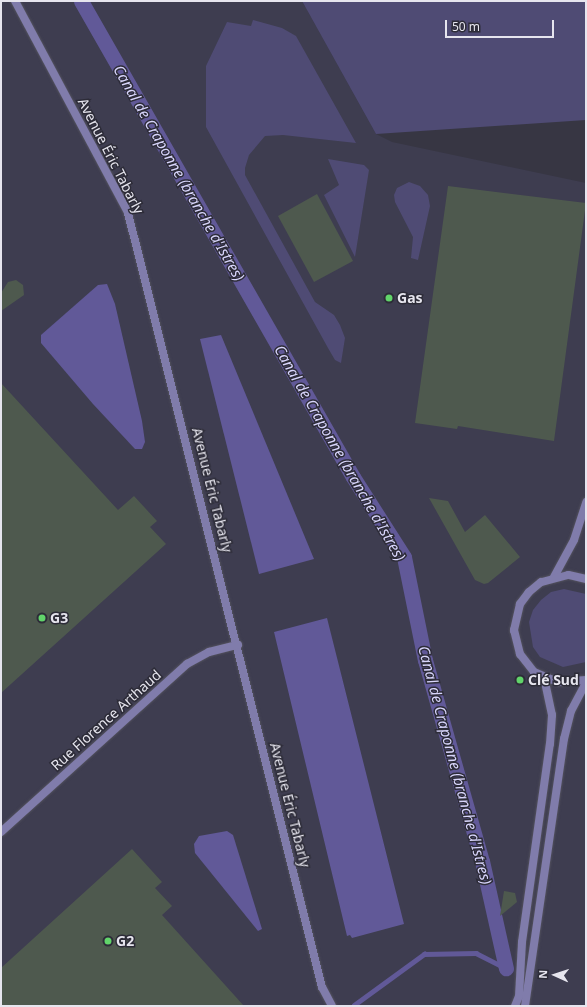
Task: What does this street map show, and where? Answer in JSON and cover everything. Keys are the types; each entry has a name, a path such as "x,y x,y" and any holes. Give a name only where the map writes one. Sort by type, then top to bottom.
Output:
{"street":[{"name":"Avenue Éric Tabarly","path":"15,1 128,213 238,645 322,987 332,1006"},
{"path":"554,576 574,540 586,502"},
{"path":"586,579 568,575 554,576 541,582 529,592 520,604 514,630 520,654 526,664 544,678 558,682 586,680"},
{"name":"Rue Florence Arthaud","path":"1,832 187,664 209,652 238,645"},
{"path":"515,1006 519,996 522,942 550,744 552,715 544,678"},
{"path":"525,1006 564,739 571,711 586,683"}],"shaded area":[{"path":"1,1 302,1 376,134 392,142 586,183 586,1006 1,1006"},
{"path":"302,1 586,1 586,120 376,134"},
{"path":"253,20 282,28 296,36 356,143 283,135 265,136 249,155 245,168 245,175 315,302 334,315 340,325 345,338 341,363 335,360 328,348 206,127 206,66 227,22 251,26"},
{"path":"328,159 364,165 369,170 355,257 324,195 339,185"},
{"path":"409,182 420,186 428,195 430,206 418,260 411,258 413,237 395,202 394,195 397,188"},
{"path":"107,284 115,304 142,421 145,442 142,449 135,449 93,404 41,343 41,335 98,285"},
{"path":"221,335 314,559 259,574 200,339"},
{"path":"564,589 586,594 586,662 563,667 540,657 533,647 529,622 533,610 541,600 551,592"},
{"path":"327,618 404,924 352,938 350,935 347,936 274,632"},
{"path":"227,831 233,835 262,929 258,931 195,853 194,844 199,836"}],"building":[{"path":"448,186 586,203 554,441 458,426 457,429 415,423"},
{"path":"317,194 353,261 314,282 278,216"},
{"path":"16,280 23,285 24,295 1,311 1,293 8,282"},
{"name":"G3","path":"1,383 118,510 134,496 157,521 150,527 166,544 1,693"},
{"path":"429,498 448,501 465,532 485,515 520,557 488,583 484,584 475,580"},
{"name":"G2","path":"132,849 162,882 155,888 172,906 162,915 244,1006 1,1006 1,968"},
{"path":"504,891 515,893 517,902 500,916"}],"waterway":[{"name":"Canal de Craponne (branche d'Istres)","path":"81,1 353,477 404,557 425,660 482,861 506,968"},
{"path":"354,1005 424,954 476,953 506,968"}],"place":[{"name":"Gas","path":"389,298"},
{"name":"G3","path":"42,618"},
{"name":"Clé Sud","path":"520,680"},
{"name":"G2","path":"108,941"}]}
